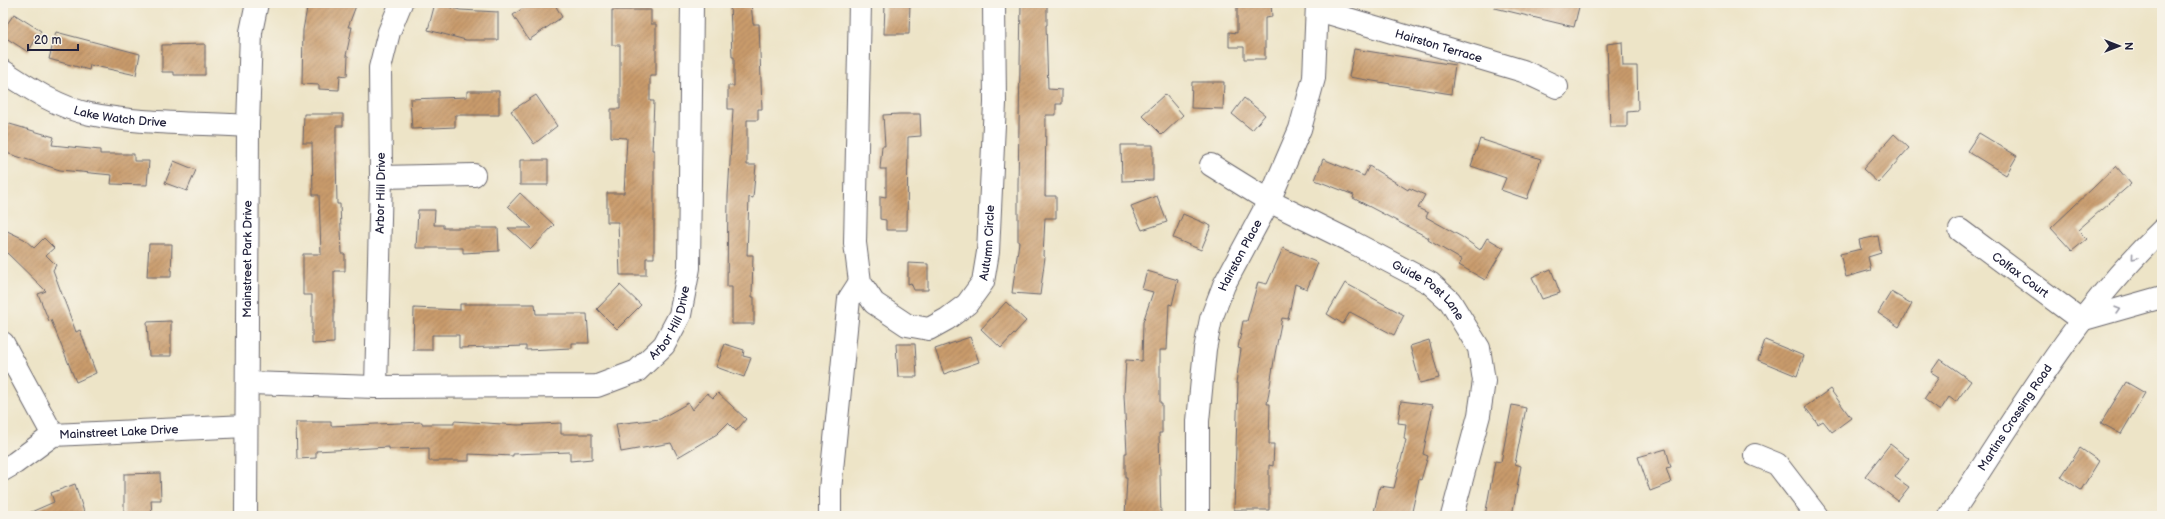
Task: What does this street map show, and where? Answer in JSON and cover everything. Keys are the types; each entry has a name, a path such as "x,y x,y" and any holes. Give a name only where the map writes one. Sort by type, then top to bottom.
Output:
{"street":[{"name":"Mainstreet Park Drive","path":"246,516 248,126 251,32 257,3"},
{"name":"Arbor Hill Drive","path":"376,387 381,177 380,68 388,32 401,3"},
{"name":"Arbor Hill Drive","path":"247,383 376,387 596,386 637,371 664,346 680,315 689,268 692,3"},
{"name":"Autumn Circle","path":"860,3 854,243 860,282 874,303 907,325 929,329 947,319 967,304 983,282 988,252 995,103 994,3"},
{"name":"Hairston Terrace","path":"1318,6 1523,71 1557,87"},
{"name":"Hairston Place","path":"1198,516 1198,421 1205,349 1211,319 1224,285 1268,202 1300,129 1314,78 1318,6"},
{"name":"Lake Watch Drive","path":"3,71 42,96 89,114 127,119 248,126"},
{"name":"Guide Post Lane","path":"1211,165 1268,202 1354,242 1430,283 1450,301 1479,348 1484,381 1479,415 1452,516"},
{"path":"381,177 474,175"},
{"name":"Colfax Court","path":"1960,230 2081,320"},
{"name":"Martins Crossing Road","path":"1950,516 2081,320 2140,250 2162,230"},
{"path":"830,516 830,490 849,299 860,282"},
{"path":"2081,320 2162,297"},
{"path":"3,343 53,435"},
{"name":"Mainstreet Lake Drive","path":"3,470 53,435 246,426"},
{"path":"1755,455 1777,464 1817,516"}],"building":[{"path":"308,3 357,3 348,27 352,27 346,56 348,56 347,76 340,75 339,90 319,89 319,85 302,84 303,30"},
{"path":"435,3 460,10 498,12 498,40 466,40 428,30"},
{"path":"531,3 554,3 562,17 529,40 513,15"},
{"path":"730,3 751,3 753,24 759,24 762,109 758,109 758,120 747,120 747,165 756,165 753,198 749,197 747,255 753,255 752,297 754,297 754,324 732,324 732,287 727,287 728,196 733,109 728,109 728,86 734,86 734,57 732,57"},
{"path":"885,3 910,3 909,34 884,34"},
{"path":"1021,3 1047,3 1046,25 1048,89 1062,90 1062,104 1056,104 1056,115 1046,115 1045,196 1056,196 1056,218 1045,218 1043,256 1045,257 1040,295 1012,293 1019,242 1018,185"},
{"path":"1237,3 1271,3 1272,17 1265,18 1265,59 1244,59 1244,47 1229,47 1229,32 1237,33"},
{"path":"1496,3 1580,3 1574,27 1495,8"},
{"path":"612,10 651,10 651,24 656,24 656,76 650,76 650,101 654,101 652,150 654,150 654,258 646,258 646,275 620,275 618,222 607,222 607,193 624,193 627,138 611,137 611,109 620,109 620,45 612,45"},
{"path":"14,14 41,31 28,52 3,36 3,30"},
{"path":"56,32 140,54 136,75 90,65 89,70 49,59"},
{"path":"1622,42 1623,66 1637,66 1638,111 1627,112 1627,127 1610,127 1607,44"},
{"path":"205,44 205,75 174,75 174,72 162,72 162,45"},
{"path":"1354,49 1455,65 1451,94 1349,77"},
{"path":"1192,82 1224,82 1223,109 1191,108"},
{"path":"467,91 499,91 499,115 455,115 455,127 412,129 410,99 467,97"},
{"path":"1165,94 1183,115 1162,135 1142,115"},
{"path":"536,95 557,126 534,144 511,111"},
{"path":"1244,98 1265,115 1252,130 1232,114"},
{"path":"304,114 343,114 343,126 336,126 336,154 337,204 340,204 342,254 345,254 345,271 334,271 334,343 312,344 312,295 303,295 303,254 321,254 319,195 313,195 312,143 303,143"},
{"path":"920,114 921,136 908,137 907,230 886,230 886,220 880,219 880,196 886,197 886,169 880,169 882,146 885,146 883,115"},
{"path":"3,122 54,137 52,145 100,150 100,154 134,154 134,161 149,161 147,185 111,184 112,175 60,170 3,152"},
{"path":"1979,133 2017,156 2006,175 1967,151"},
{"path":"1894,134 1909,148 1878,183 1863,169"},
{"path":"1480,139 1541,159 1527,199 1501,190 1506,178 1471,166"},
{"path":"1121,145 1153,145 1153,180 1122,181"},
{"path":"1323,159 1364,176 1369,166 1408,190 1409,188 1425,195 1418,208 1428,213 1426,217 1462,237 1480,250 1487,238 1504,248 1485,280 1459,265 1462,260 1428,240 1429,238 1353,198 1354,195 1315,180"},
{"path":"520,160 548,160 548,185 520,185"},
{"path":"174,161 196,170 187,191 165,183"},
{"path":"2116,166 2131,184 2078,230 2087,239 2072,251 2051,228"},
{"path":"520,193 554,225 531,249 508,228 532,228 508,206"},
{"path":"1157,196 1167,222 1142,230 1131,206"},
{"path":"418,210 435,210 434,225 443,225 443,228 498,228 499,251 463,253 463,248 416,248"},
{"path":"1183,214 1211,226 1201,250 1173,238"},
{"path":"3,229 24,239 34,248 44,238 54,248 46,255 56,265 53,270 76,332 80,330 96,373 76,382 51,320 49,321 38,294 46,291 3,249"},
{"path":"1878,236 1881,253 1868,257 1871,270 1846,277 1840,254 1861,249 1859,240"},
{"path":"149,244 172,244 171,277 147,277"},
{"path":"1283,248 1318,263 1307,289 1295,284 1288,319 1282,318 1267,404 1270,404 1269,444 1274,444 1273,466 1269,465 1269,510 1234,510 1238,383 1236,383 1241,349 1238,348 1243,321 1247,321 1258,282 1267,284"},
{"path":"908,263 928,264 928,290 914,290 911,283 908,284"},
{"path":"1551,269 1560,293 1542,299 1532,277"},
{"path":"1147,271 1178,280 1172,305 1169,304 1167,350 1160,350 1160,403 1162,403 1162,433 1159,433 1161,516 1125,516 1127,478 1125,478 1125,453 1127,453 1124,395 1126,360 1142,361 1143,322 1153,292 1142,289"},
{"path":"1345,283 1404,315 1394,335 1350,312 1343,324 1327,314"},
{"path":"620,285 641,305 617,329 597,309"},
{"path":"1891,292 1912,304 1899,327 1878,313"},
{"path":"1006,302 1026,321 1001,348 981,329"},
{"path":"460,304 535,304 536,314 587,314 589,343 572,343 572,348 526,350 526,346 459,348 459,335 432,335 432,350 413,350 414,308 460,310"},
{"path":"171,321 171,356 149,356 147,322"},
{"path":"970,337 979,362 944,374 935,349"},
{"path":"1429,340 1439,378 1420,383 1410,346"},
{"path":"1765,340 1804,356 1797,376 1758,360"},
{"path":"725,344 744,350 743,356 751,358 744,377 716,367"},
{"path":"896,344 915,344 917,377 898,377"},
{"path":"1940,359 1971,381 1956,402 1949,397 1940,411 1924,399 1939,377 1931,372"},
{"path":"2126,382 2145,393 2121,434 2101,423"},
{"path":"1830,389 1851,418 1832,432 1823,421 1818,424 1805,407"},
{"path":"707,393 713,398 718,393 746,419 736,431 728,423 717,434 678,457 671,443 621,452 616,424 660,419 688,403 692,410"},
{"path":"1401,401 1433,405 1423,454 1428,456 1421,480 1419,479 1411,516 1390,516 1374,512 1380,486 1394,488 1406,440 1404,439 1406,424 1398,423"},
{"path":"1512,405 1526,408 1515,464 1521,466 1512,516 1485,516 1495,461 1501,462"},
{"path":"454,421 518,425 561,423 561,434 592,434 592,459 570,461 570,452 513,454 513,456 469,454 469,461 429,461 429,448 389,449 389,447 316,451 316,458 297,459 296,422 331,422 331,426 422,422 422,424 454,424"},
{"path":"1890,444 1909,459 1895,477 1909,487 1898,501 1865,476"},
{"path":"2080,448 2099,461 2081,490 2061,477"},
{"path":"1666,449 1671,467 1666,468 1671,483 1650,491 1638,457"},
{"path":"160,473 161,500 151,500 152,516 124,516 124,474"},
{"path":"75,484 84,512 73,516 22,516 54,502 51,493"}]}
